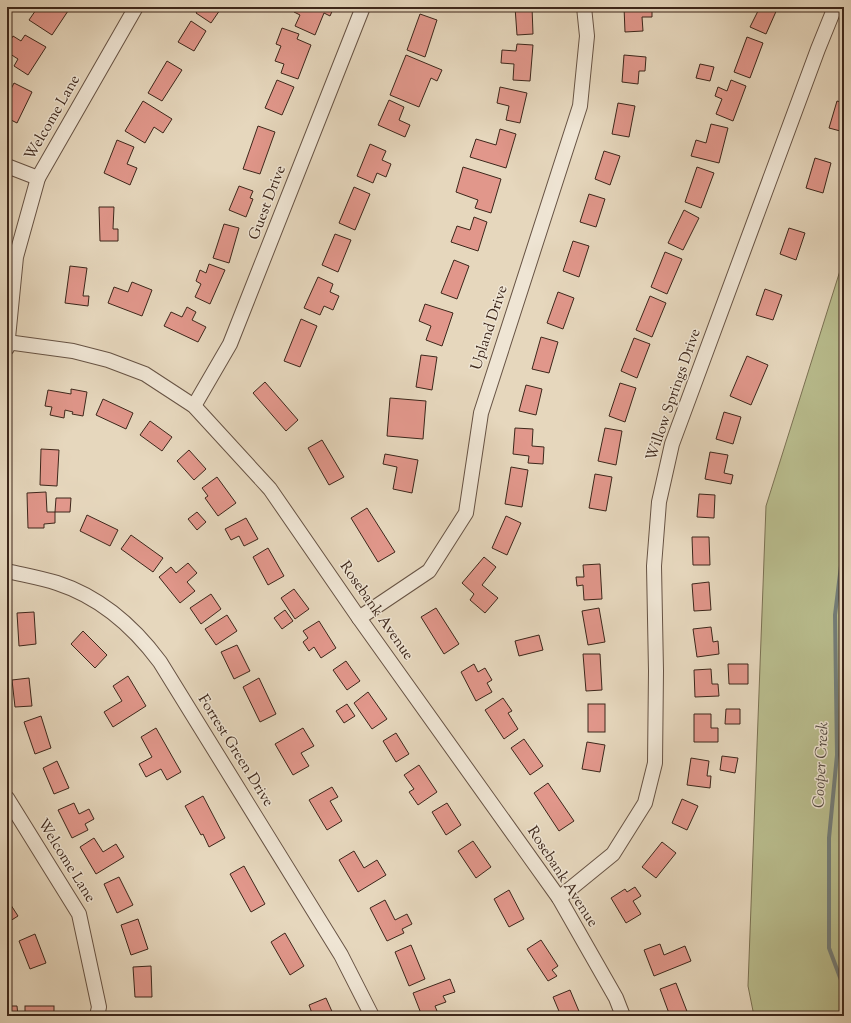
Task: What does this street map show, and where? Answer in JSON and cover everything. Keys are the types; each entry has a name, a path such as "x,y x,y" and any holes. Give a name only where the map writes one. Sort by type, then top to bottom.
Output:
{"street":[{"name":"Welcome Lane","path":"7,344 16,257 38,178 136,7"},
{"name":"Guest Drive","path":"194,406 230,344 363,7"},
{"name":"Upland Drive","path":"359,618 429,571 466,513 481,412 580,106 587,36 584,7"},
{"name":"Willow Springs Drive","path":"559,898 613,854 646,803 655,763 656,671 654,566 659,502 672,444 815,56 835,7"},
{"path":"7,166 38,178"},
{"name":"Rosebank Avenue","path":"7,344 73,350 108,360 145,374 194,406 270,489 359,618 559,898 616,998 623,1016"},
{"name":"Forrest Green Drive","path":"7,571 58,584 79,592 116,614 147,644 160,662 341,955 368,1005 372,1016"},
{"name":"Welcome Lane","path":"7,798 79,914 99,1007 98,1016"}],"green space":[{"path":"844,258 844,1016 754,1016 748,986 766,506"}],"building":[{"path":"38,7 70,8 52,35 29,20"},
{"path":"200,7 222,7 211,23 196,13"},
{"path":"296,7 334,7 330,16 324,13 315,35 295,26 300,15 294,12"},
{"path":"515,7 532,7 533,34 517,35"},
{"path":"624,7 652,7 652,17 642,17 643,31 625,32"},
{"path":"760,7 778,7 766,34 750,27"},
{"path":"420,14 437,20 425,57 407,50"},
{"path":"191,21 206,31 194,51 178,42"},
{"path":"282,28 299,34 297,39 311,45 298,79 281,73 284,64 275,61 281,46 276,44"},
{"path":"25,35 46,47 28,75 14,66 18,59 7,52 7,46 13,36 21,41"},
{"path":"747,37 763,43 750,78 734,72"},
{"path":"517,44 533,45 530,81 513,80 514,64 501,63 502,50 516,51"},
{"path":"406,55 442,70 437,81 431,78 419,107 390,95"},
{"path":"624,55 646,57 645,71 639,71 638,84 622,82"},
{"path":"167,61 182,70 162,101 148,93"},
{"path":"700,64 714,67 710,81 696,78"},
{"path":"277,80 294,87 282,115 265,108"},
{"path":"731,80 746,86 733,121 716,114 722,99 715,96 718,87 727,91"},
{"path":"14,83 32,92 17,123 7,118 7,97"},
{"path":"500,87 527,93 520,123 506,120 509,106 497,103"},
{"path":"389,100 404,107 399,120 410,125 405,137 378,125"},
{"path":"143,101 172,119 163,133 154,127 145,143 125,131"},
{"path":"837,101 844,103 844,132 829,128"},
{"path":"618,103 635,106 629,137 612,134"},
{"path":"711,124 728,128 719,163 691,156 696,140 706,143"},
{"path":"258,126 275,132 260,174 243,169"},
{"path":"500,129 516,134 506,168 470,157 476,139 496,145"},
{"path":"117,140 134,147 127,164 137,168 130,185 104,173"},
{"path":"370,144 386,151 382,160 391,164 386,177 377,173 373,183 357,176"},
{"path":"604,151 620,156 610,185 595,179"},
{"path":"815,158 831,163 823,193 806,188"},
{"path":"463,167 501,179 491,213 475,208 478,200 456,192"},
{"path":"697,167 714,173 701,208 685,202"},
{"path":"239,186 253,191 250,198 253,199 246,217 229,210"},
{"path":"354,187 370,194 355,230 339,223"},
{"path":"589,194 605,199 596,227 580,222"},
{"path":"99,207 114,207 113,229 118,229 118,241 100,241"},
{"path":"684,210 699,218 683,250 668,243"},
{"path":"474,217 487,222 478,251 451,242 457,226 470,230"},
{"path":"224,224 239,228 229,263 213,258"},
{"path":"789,228 805,233 796,260 780,254"},
{"path":"335,234 351,240 338,272 322,265"},
{"path":"573,241 589,246 579,277 563,271"},
{"path":"665,252 682,259 667,294 651,287"},
{"path":"454,260 469,266 457,299 441,293"},
{"path":"209,264 225,270 210,304 195,297 201,284 196,281 200,270 206,273"},
{"path":"70,266 87,268 83,296 89,296 88,306 65,303"},
{"path":"318,277 333,284 330,292 339,296 333,310 324,306 320,315 304,308"},
{"path":"132,282 152,290 142,316 108,303 114,287 128,292"},
{"path":"765,289 782,295 773,320 756,315"},
{"path":"558,292 574,298 563,329 547,323"},
{"path":"650,296 666,303 652,337 636,330"},
{"path":"425,304 453,313 442,346 426,340 431,326 419,321"},
{"path":"187,307 196,312 192,320 206,327 198,342 164,326 171,312 182,317"},
{"path":"301,319 317,326 300,367 284,361"},
{"path":"541,337 558,342 549,373 532,369"},
{"path":"634,338 650,344 637,378 621,371"},
{"path":"421,355 437,357 432,390 416,387"},
{"path":"747,356 768,365 751,405 730,396"},
{"path":"265,382 298,420 286,431 253,393"},
{"path":"620,383 636,388 625,422 609,416"},
{"path":"526,385 542,389 536,415 519,411"},
{"path":"71,389 87,392 83,416 72,414 73,412 65,410 64,418 50,415 52,407 45,406 48,390 71,394"},
{"path":"390,398 426,401 423,439 387,436"},
{"path":"103,399 133,413 126,429 96,415"},
{"path":"724,412 741,417 733,444 716,439"},
{"path":"150,421 172,437 162,451 140,435"},
{"path":"515,428 533,429 532,446 544,447 543,464 528,463 529,456 513,454"},
{"path":"605,428 622,431 616,465 598,461"},
{"path":"322,440 344,477 329,485 308,448"},
{"path":"41,449 59,450 57,486 40,485"},
{"path":"189,450 206,469 194,480 177,461"},
{"path":"710,452 728,455 724,473 733,475 731,484 705,479"},
{"path":"385,454 418,460 412,493 393,489 397,467 383,464"},
{"path":"511,467 528,470 522,507 505,504"},
{"path":"595,474 612,477 606,511 589,508"},
{"path":"217,477 236,503 218,516 205,498 208,496 202,488"},
{"path":"46,492 47,512 55,512 55,523 44,524 44,528 28,528 27,493"},
{"path":"699,494 715,495 714,518 697,517"},
{"path":"56,498 71,498 70,512 55,512"},
{"path":"367,508 395,552 378,562 351,518"},
{"path":"197,512 206,522 197,530 188,519"},
{"path":"87,515 118,530 110,546 80,531"},
{"path":"506,516 521,523 507,555 492,548"},
{"path":"246,518 258,539 244,546 239,536 231,540 225,529"},
{"path":"131,535 163,558 153,572 121,549"},
{"path":"692,537 709,537 710,565 693,565"},
{"path":"268,548 284,576 268,585 253,557"},
{"path":"484,557 496,567 482,585 498,598 485,613 470,600 474,594 462,583"},
{"path":"188,563 197,573 187,582 195,591 180,603 159,577 171,567 176,573"},
{"path":"600,564 602,599 584,600 583,585 577,586 576,577 584,577 583,565"},
{"path":"709,582 711,610 694,611 692,584"},
{"path":"294,589 309,609 295,619 281,598"},
{"path":"211,594 221,609 201,624 190,608"},
{"path":"436,608 459,644 444,654 421,617"},
{"path":"599,608 605,642 588,645 582,611"},
{"path":"285,610 293,621 282,629 274,618"},
{"path":"34,612 36,644 19,646 17,613"},
{"path":"227,615 237,631 216,645 205,629"},
{"path":"319,621 336,648 321,658 314,647 309,651 303,642 308,638 303,631"},
{"path":"711,627 713,642 718,641 719,654 697,657 693,629"},
{"path":"83,631 107,655 95,668 71,644"},
{"path":"539,635 543,650 519,656 515,641"},
{"path":"237,645 250,671 234,679 221,652"},
{"path":"583,654 600,654 602,690 586,691"},
{"path":"346,661 360,681 347,690 333,670"},
{"path":"474,664 478,672 485,668 492,680 487,683 492,692 476,701 461,672"},
{"path":"728,664 748,664 748,684 729,684"},
{"path":"711,669 712,684 718,684 719,696 695,697 694,670"},
{"path":"128,676 146,706 113,727 104,712 122,701 113,686"},
{"path":"29,678 32,706 15,707 12,680"},
{"path":"259,678 276,714 260,722 243,687"},
{"path":"368,692 387,719 372,729 354,703"},
{"path":"503,698 512,711 508,713 518,729 504,739 485,710"},
{"path":"347,704 355,716 344,723 336,711"},
{"path":"588,704 605,704 605,732 588,732"},
{"path":"726,709 740,709 740,724 725,724"},
{"path":"694,714 711,714 711,728 718,728 718,742 694,742"},
{"path":"41,716 51,748 35,754 24,722"},
{"path":"156,728 181,772 167,780 161,769 146,777 139,764 152,757 141,737"},
{"path":"303,728 314,746 301,753 309,766 293,775 275,744"},
{"path":"396,733 409,754 396,762 383,741"},
{"path":"524,739 543,766 530,775 511,748"},
{"path":"587,742 605,745 600,772 582,769"},
{"path":"722,756 738,758 735,773 720,770"},
{"path":"691,758 709,761 707,776 711,776 710,788 687,785"},
{"path":"57,761 69,788 54,794 43,768"},
{"path":"419,765 437,792 418,805 409,792 414,789 404,775"},
{"path":"548,783 574,821 559,831 534,793"},
{"path":"332,787 338,797 330,801 342,821 327,830 309,800"},
{"path":"203,796 225,838 209,847 203,834 201,835 185,806"},
{"path":"682,799 698,806 687,830 672,823"},
{"path":"74,803 79,814 89,809 94,819 85,824 88,830 72,838 58,810"},
{"path":"447,803 461,825 446,835 432,812"},
{"path":"94,838 103,852 116,844 124,857 96,874 80,847"},
{"path":"473,841 491,867 476,878 458,851"},
{"path":"662,842 676,853 656,878 642,867"},
{"path":"354,851 364,868 377,860 386,875 358,892 339,860"},
{"path":"244,866 265,904 251,912 230,874"},
{"path":"119,877 133,905 117,913 104,884"},
{"path":"635,887 641,896 633,901 641,914 626,923 611,898 625,889 627,892"},
{"path":"509,890 524,919 509,927 494,899"},
{"path":"7,899 18,916 7,923"},
{"path":"385,900 395,920 407,914 412,924 402,929 404,933 387,941 370,908"},
{"path":"138,919 148,949 131,955 121,925"},
{"path":"285,933 304,966 290,975 271,942"},
{"path":"35,934 46,963 30,969 19,941"},
{"path":"541,940 558,966 552,970 557,976 548,981 527,949"},
{"path":"660,944 664,955 685,946 691,961 654,976 644,950"},
{"path":"411,945 425,979 409,986 395,952"},
{"path":"151,966 152,997 135,997 133,967"},
{"path":"450,979 455,992 443,996 446,1002 435,1006 439,1016 422,1016 413,993"},
{"path":"676,983 688,1014 683,1016 670,1016 660,989"},
{"path":"570,990 581,1016 561,1016 553,997"},
{"path":"326,998 334,1016 313,1016 309,1005"},
{"path":"7,1006 17,1006 18,1016 7,1016"},
{"path":"25,1006 54,1006 54,1016 25,1016"}],"waterway":[{"name":"Cooper Creek","path":"844,541 835,615 837,755 829,838 829,948 844,988"}]}
